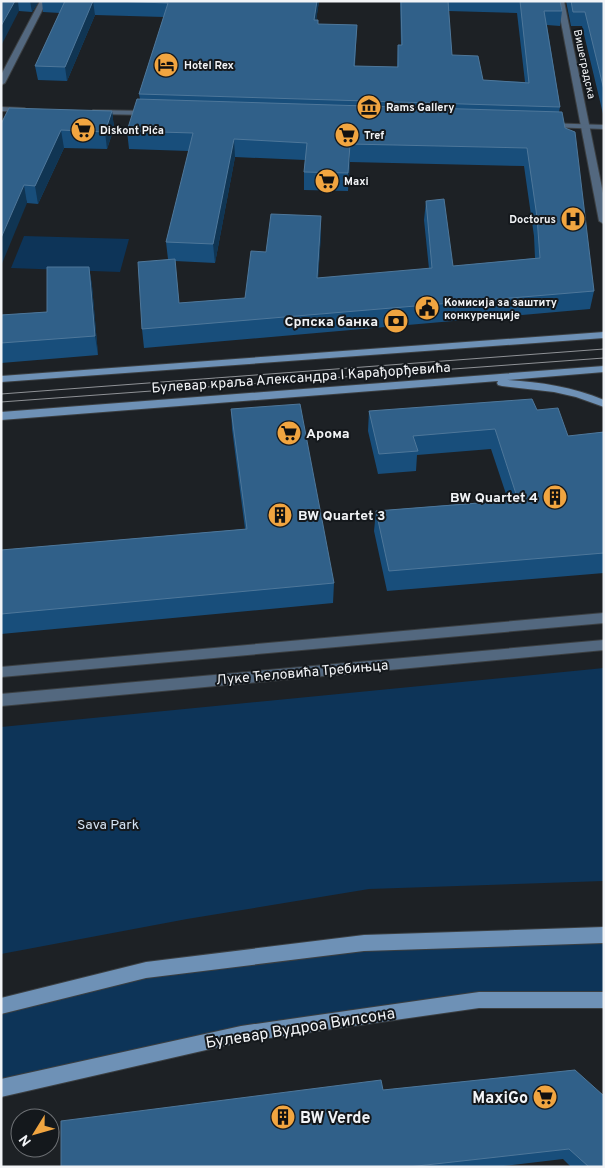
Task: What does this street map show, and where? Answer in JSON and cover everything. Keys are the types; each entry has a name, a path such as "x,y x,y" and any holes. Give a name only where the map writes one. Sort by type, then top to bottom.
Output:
{"main road":[{"name":"Булевар краља Александра I Карађорђевића","path":"1,379 604,335"},
{"name":"Булевар краља Александра I Карађорђевића","path":"1,416 604,369"},
{"path":"462,380 537,386 592,398 604,404"},
{"path":"1,1006 146,970 364,943 604,935"},
{"name":"Булевар Вудроа Вилсона","path":"1,1088 241,1034 479,1000 604,1000"}],"street":[{"path":"1,83 44,1"},
{"name":"Вишеградска","path":"560,1 604,221"},
{"path":"1,109 35,110"},
{"path":"88,112 158,114"},
{"path":"543,125 604,127"},
{"name":"Луке Ћеловића Требињца","path":"1,672 604,618"},
{"name":"Луке Ћеловића Требињца","path":"1,700 604,645"}],"green space":[{"path":"24,236 129,239 120,272 11,268"},
{"name":"Sava Park","path":"604,668 604,881 369,889 187,919 1,954 1,727"},
{"path":"604,935 604,1000 479,1000 241,1034 1,1088 1,1006 146,970 364,943"}],"building":[{"path":"1,1 15,1 1,26"},
{"path":"65,1 93,1 65,67 35,66"},
{"path":"113,1 317,1 314,20 318,20 318,24 357,25 354,66 398,67 398,45 402,45 401,1 448,1 452,55 478,56 483,80 529,83 520,1 560,1 562,11 544,11 560,107 139,94 168,3"},
{"path":"571,1 604,1 604,90 585,12 573,12"},
{"path":"137,99 562,112 565,128 575,132 594,291 142,329 138,262 175,259 179,303 245,298 251,251 266,252 271,214 321,216 317,278 432,268 426,201 444,199 453,266 540,258 537,217 527,148 350,144 348,173 304,172 307,143 234,139 213,244 166,242 193,133 127,131"},
{"path":"9,108 112,111 105,132 61,130 35,186 24,185 1,238 1,124"},
{"path":"47,267 89,267 95,336 1,343 1,315 47,312"},
{"name":"BW Quartet 4","path":"532,399 537,410 558,408 568,436 604,432 604,553 389,571 376,511 518,500 495,429 413,436 418,451 379,454 369,411"},
{"name":"BW Quartet 3","path":"300,404 334,583 1,614 1,550 247,529 231,409"},
{"path":"575,1070 604,1096 604,1167 589,1167 569,1149 408,1167 61,1167 61,1121 381,1080 383,1090"}],"tram line":[{"path":"1,394 604,349"},
{"path":"1,402 604,358"}],"place":[{"name":"Hotel Rex","path":"166,65"},
{"name":"Rams Gallery","path":"369,107"},
{"name":"Diskont Pića","path":"83,130"},
{"name":"Tref","path":"347,135"},
{"name":"Maxi","path":"327,181"},
{"name":"Doctorus","path":"573,219"},
{"name":"Комисија за заштиту конкуренције","path":"427,308"},
{"name":"Српска банка","path":"396,321"},
{"name":"Арома","path":"289,433"},
{"name":"BW Quartet 4","path":"555,497"},
{"name":"BW Quartet 3","path":"280,515"},
{"name":"MaxiGo","path":"545,1097"},
{"name":"BW Verde","path":"283,1117"}]}
